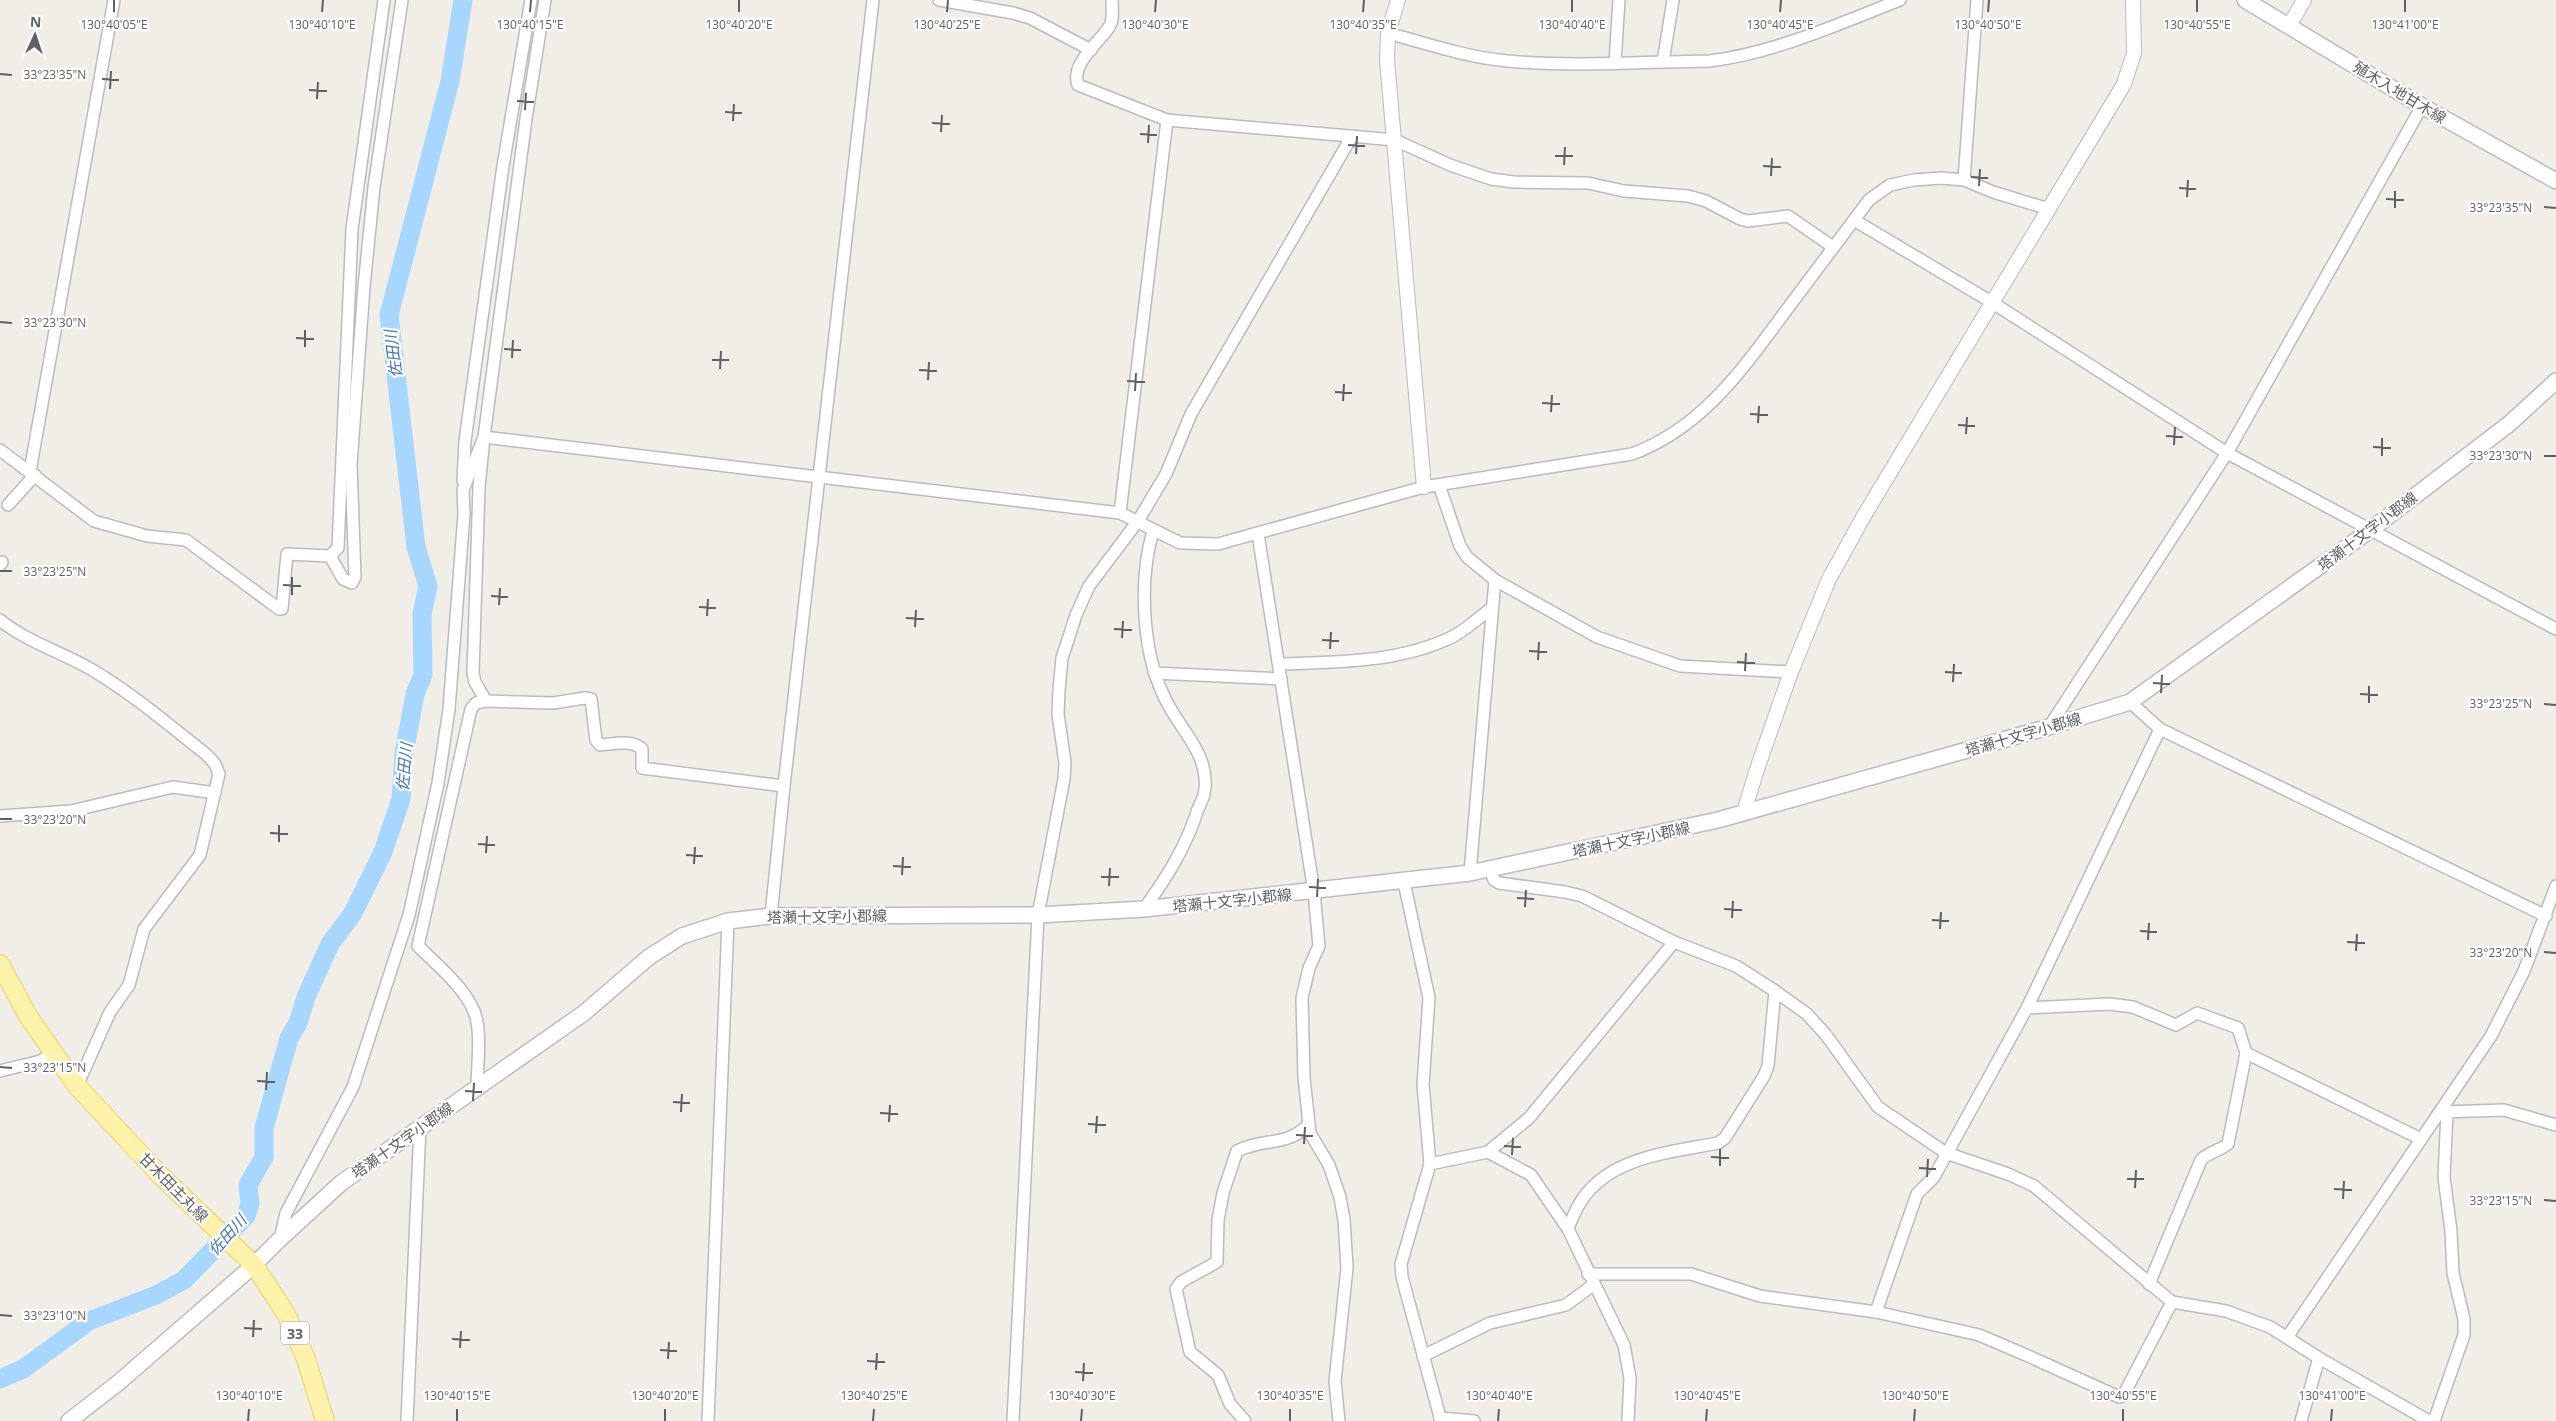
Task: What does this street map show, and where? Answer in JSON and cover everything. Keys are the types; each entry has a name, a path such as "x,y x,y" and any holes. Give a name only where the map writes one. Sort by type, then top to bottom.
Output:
{"main road":[{"name":"殖木入地甘木線","path":"2245,0 2422,106 2556,181"},
{"name":"塔瀬十文字小郡線","path":"69,1421 118,1382 249,1260 280,1239 341,1183 584,1013 650,957 682,936 728,921 771,916 1038,915 1144,909 1314,892 1470,873 1718,820 2049,727 2130,702 2369,531 2509,424 2556,381"},
{"name":"甘木田主丸線","path":"0,964 28,1016 77,1086 160,1175 249,1260 285,1312 306,1359 326,1421"}],"street":[{"path":"8,505 32,473 114,0"},
{"path":"0,450 94,521 147,536 186,540 280,609 282,609 287,554 330,556 338,548 352,229 383,0"},
{"path":"330,556 342,579 352,583 355,577 351,464 364,287 374,187 402,0"},
{"path":"280,1239 286,1214 353,1086 409,915 438,783 449,709 464,514 465,442 503,166 532,0"},
{"path":"486,701 475,682 473,672 479,487 525,129 545,0"},
{"path":"771,916 873,0"},
{"path":"938,0 1013,13 1030,18 1091,50"},
{"path":"1112,0 1110,27 1080,65 1076,80 1078,85 1167,120 1396,140 1450,164 1491,178 1514,182 1588,182 1624,191 1688,196 1706,201 1740,219 1748,221 1788,216 1833,247"},
{"path":"1398,0 1388,33 1387,60 1396,140 1424,488"},
{"path":"1615,63 1619,0"},
{"path":"1664,62 1673,0"},
{"path":"1388,33 1466,54 1506,61 1564,64 1664,62 1732,58 1823,30 1900,0"},
{"path":"1964,180 1977,0"},
{"path":"1744,812 1756,770 1791,672 1829,580 1856,531 2124,84 2134,53 2133,0"},
{"path":"2289,26 2304,0"},
{"path":"2049,727 2227,453 2422,106"},
{"path":"1120,513 1167,120"},
{"path":"1012,1421 1038,915 1064,779 1065,763 1058,714 1062,658 1076,615 1089,586 1138,521 1166,474 1191,414 1352,136"},
{"path":"484,437 1120,513 1180,543 1195,545 1218,544 1424,488 1632,454 1654,446 1680,431 1705,410 1737,377 1869,200 1890,185 1914,180 1964,180 2049,209"},
{"path":"1854,220 1993,303 2227,453 2369,531 2556,629"},
{"path":"463,490 484,437"},
{"path":"1439,485 1460,546 1467,557 1495,580 1597,637 1680,666 1791,672"},
{"path":"1144,909 1176,864 1191,832 1205,788 1204,771 1199,752 1169,706 1154,673 1149,652 1145,574 1147,552 1153,531"},
{"path":"1258,534 1314,892 1320,946 1306,982 1302,1020 1308,1125 1334,1178 1344,1220 1346,1275 1335,1382 1339,1421"},
{"path":"1470,873 1495,580"},
{"path":"1279,664 1356,661 1414,652 1453,636 1492,608"},
{"path":"0,620 15,632 93,670 139,702 207,755 218,769 200,855 144,930 129,985 110,1012 77,1086"},
{"path":"1154,673 1281,679"},
{"path":"477,1088 477,1021 469,1003 446,972 418,946 471,709 476,704 486,701 552,703 585,698 591,699 596,740 600,745 632,743 638,745 642,749 642,768 784,786"},
{"path":"2130,702 2160,729 2546,916"},
{"path":"1876,1312 1917,1194 1934,1177 2028,1008 2160,729"},
{"path":"0,816 71,811 173,787 214,792"},
{"path":"1490,869 1494,880 1499,883 1582,896 1674,942 1736,966 1807,1014 1826,1035 1878,1107 1946,1153 2008,1174 2034,1186 2172,1302 2226,1311 2270,1327 2288,1336 2318,1358 2429,1421"},
{"path":"1404,882 1429,998 1423,1085 1430,1164 1401,1264 1402,1277 1441,1420 1474,1421"},
{"path":"2288,1336 2422,1139 2444,1112 2492,1036 2514,994 2546,916 2556,886"},
{"path":"708,1421 728,921"},
{"path":"1430,1164 1488,1152 1529,1118 1674,942"},
{"path":"1568,1229 1582,1200 1594,1185 1611,1171 1632,1161 1718,1143 1725,1138 1764,1076 1768,1066 1775,991"},
{"path":"2028,1008 2109,1004 2133,1008 2176,1025 2197,1013 2238,1028 2246,1053 2228,1144 2220,1150 2206,1154 2201,1160 2149,1284"},
{"path":"0,1071 41,1061 52,1052"},
{"path":"2246,1053 2422,1139"},
{"path":"2444,1112 2504,1110 2556,1126"},
{"path":"2434,1421 2464,1335 2464,1319 2453,1272 2451,1231 2444,1177 2444,1112"},
{"path":"1245,1421 1230,1404 1218,1375 1190,1352 1176,1289 1180,1282 1217,1262 1218,1220 1223,1193 1237,1151 1259,1143 1292,1138 1308,1125"},
{"path":"407,1421 420,1127"},
{"path":"1488,1152 1531,1175 1568,1229 1624,1345 1630,1378 1628,1421"},
{"path":"1423,1356 1490,1323 1566,1305 1591,1280 1690,1274 1760,1296 1876,1312 1979,1335 2119,1397 2123,1396 2172,1302"},
{"path":"2301,1421 2318,1358"}],"waterway":[{"name":"佐田川","path":"0,1379 23,1369 89,1321 156,1295 184,1280 246,1216 250,1204 248,1185 264,1157 264,1128 289,1038 298,1023 306,997 330,944 353,913 383,852 401,799 404,753 415,694 423,675 422,614 428,586 416,547 389,315 450,81 463,0"}]}
